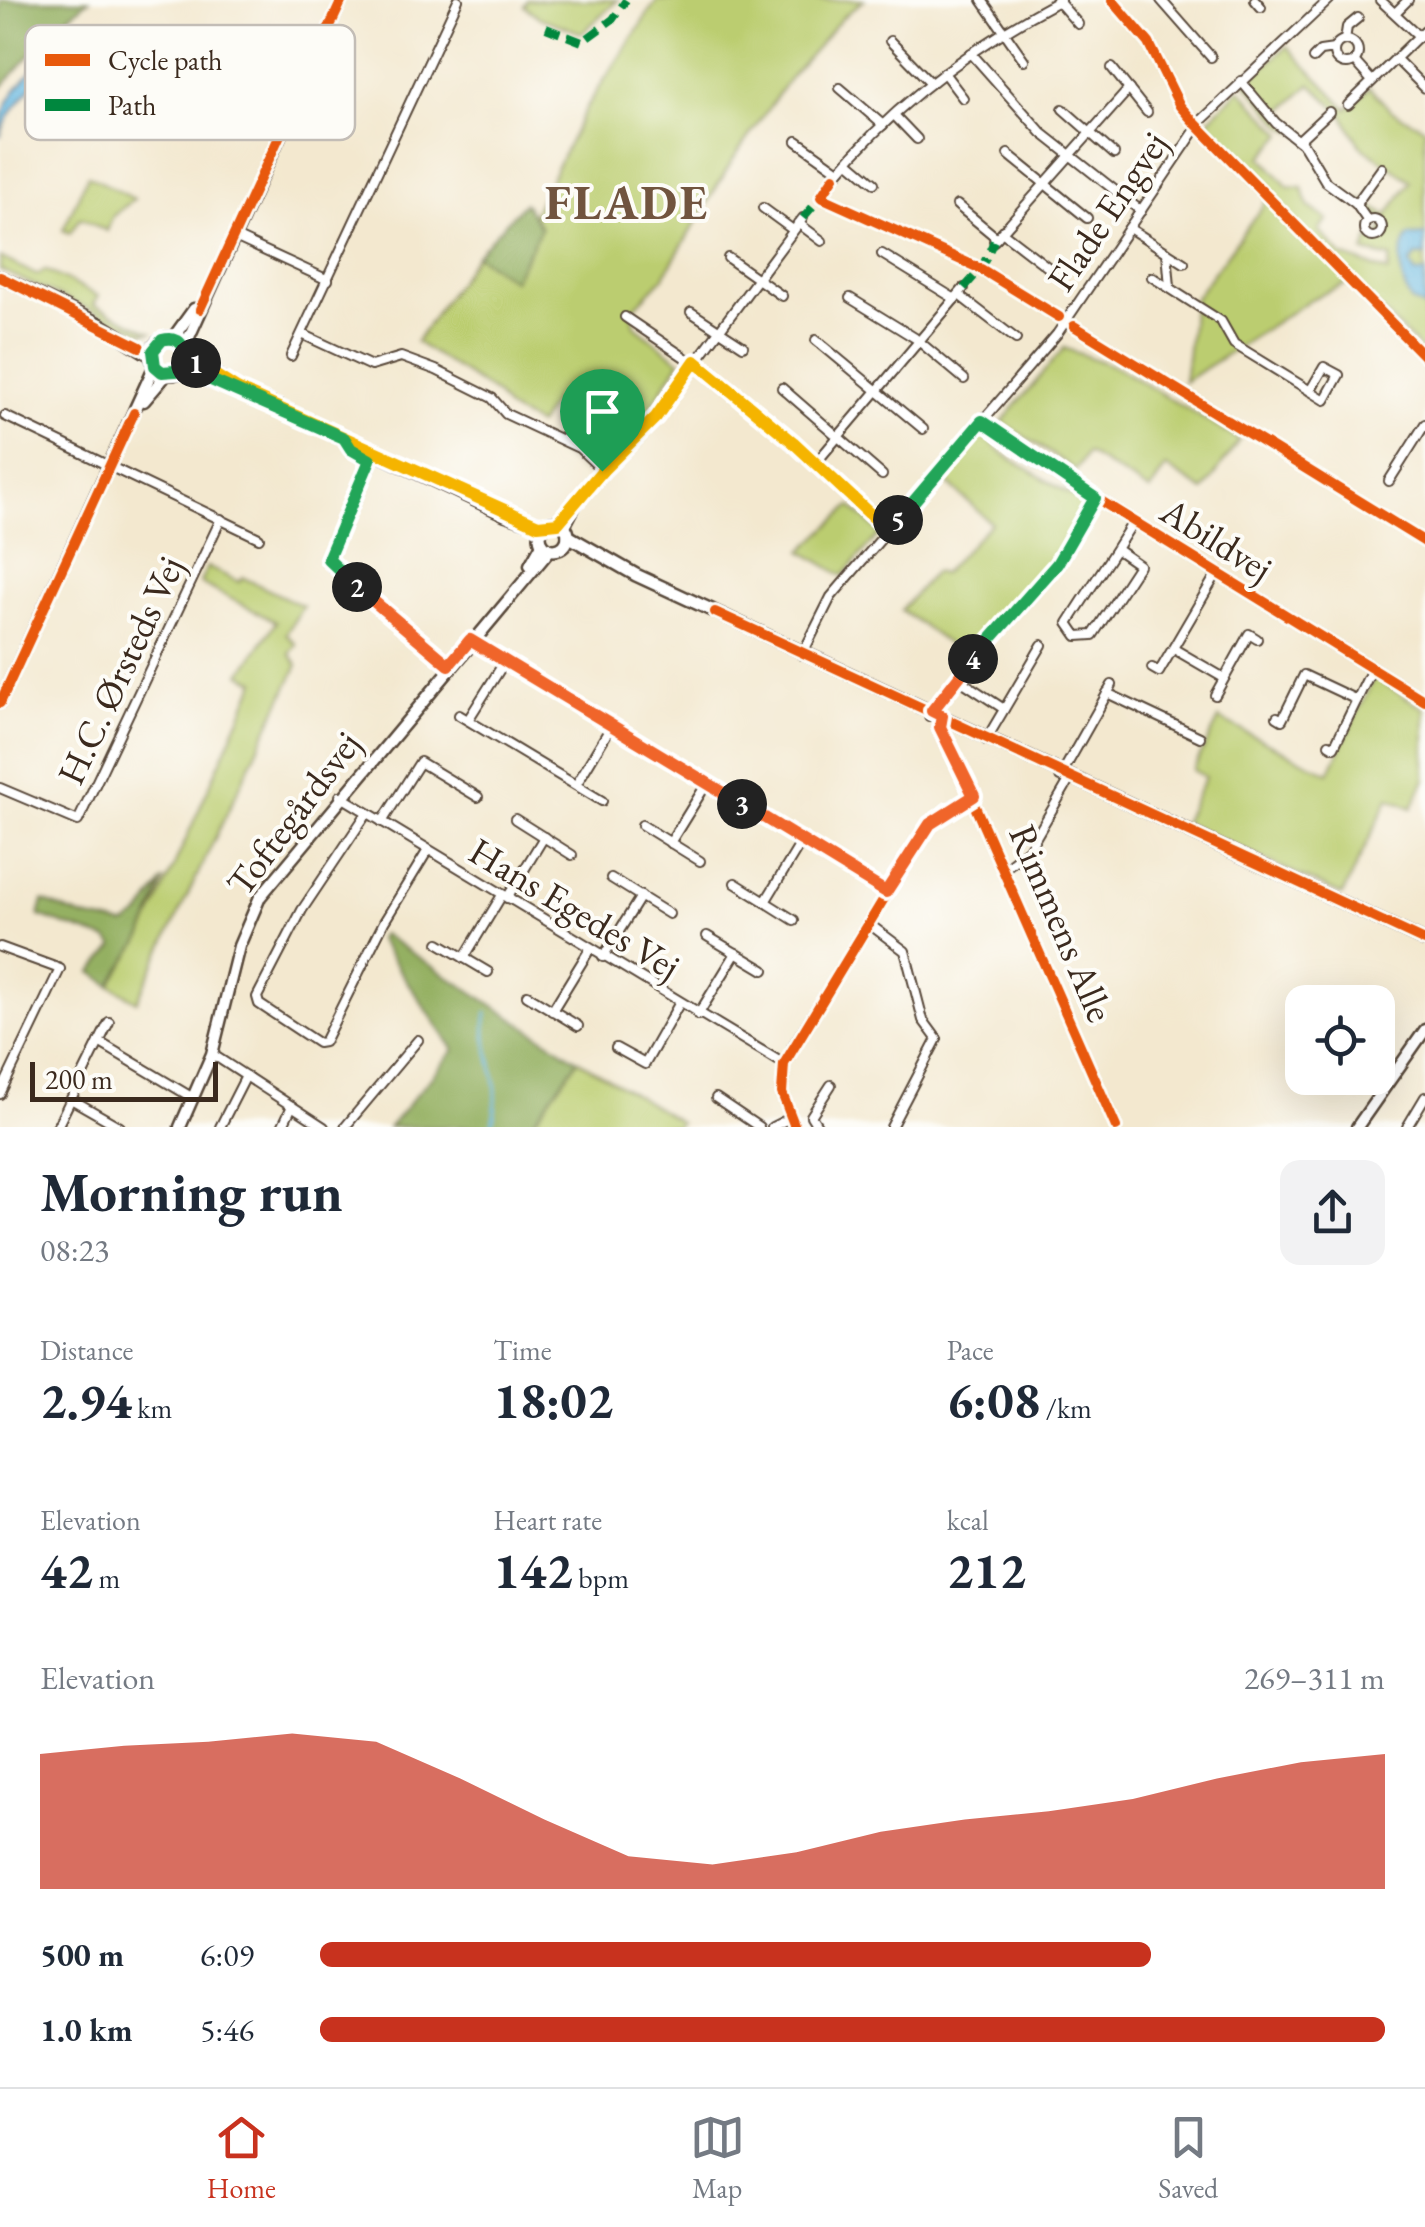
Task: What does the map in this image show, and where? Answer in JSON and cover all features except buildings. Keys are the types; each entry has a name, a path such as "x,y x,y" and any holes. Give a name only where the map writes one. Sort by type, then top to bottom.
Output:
{"main road":[{"path":"0,277 101,325 158,343 173,338 237,389"},
{"path":"101,325 167,374 182,370 237,389 505,514 544,539 564,533"},
{"path":"153,361 158,343"},
{"path":"182,370 187,351"},
{"path":"544,539 564,533"},
{"path":"564,533 603,560 1063,778 1158,819 1200,845 1249,861 1312,890 1328,904 1425,944"}],"street":[{"path":"330,25 342,0"},
{"path":"291,356 458,0"},
{"path":"982,0 1024,60"},
{"path":"797,141 837,174 882,125 930,83 1002,32 1058,0 1078,24"},
{"path":"1161,0 1210,57"},
{"name":"Flade Engvej","path":"802,653 831,597 1057,334 1203,119 1329,0"},
{"path":"1348,105 1422,34 1380,0"},
{"path":"1396,12 1408,0"},
{"path":"1312,58 1320,51 1334,50 1358,18"},
{"path":"1344,40 1357,47 1354,61"},
{"path":"890,41 930,83"},
{"path":"1334,50 1340,63 1354,61"},
{"path":"971,54 1018,109 1067,156 1141,211"},
{"path":"1396,60 1425,88"},
{"path":"1354,61 1372,81"},
{"path":"1112,68 1148,112"},
{"path":"944,73 964,98"},
{"path":"1241,81 1276,124 1299,140 1326,182 1356,204 1367,220"},
{"path":"840,88 882,125"},
{"path":"998,237 1129,88"},
{"path":"1063,109 1114,154"},
{"path":"1299,140 1329,112"},
{"path":"894,115 918,139"},
{"path":"187,351 202,302 277,140"},
{"path":"1008,154 1087,218"},
{"path":"848,161 874,183"},
{"path":"1356,204 1382,168"},
{"path":"957,205 998,237 1050,268"},
{"path":"763,208 798,224 822,241"},
{"path":"564,533 580,496 656,417 798,224"},
{"path":"1129,228 1184,263"},
{"path":"233,236 328,280"},
{"path":"1167,252 1170,288"},
{"path":"882,254 959,294 1016,340"},
{"path":"728,258 782,296"},
{"path":"1152,277 1221,320 1234,344 1310,391"},
{"path":"815,464 959,294"},
{"path":"850,298 920,342 964,379"},
{"path":"173,338 202,302"},
{"path":"691,312 743,346"},
{"path":"625,316 695,361 888,531"},
{"path":"302,334 370,366 401,356 436,370 492,398 506,414 579,448 602,471"},
{"path":"816,340 922,429"},
{"path":"0,703 134,413 153,361"},
{"path":"134,413 167,374"},
{"path":"782,388 882,475"},
{"path":"6,416 259,538"},
{"name":"Abildvej","path":"982,421 1095,498 1425,702"},
{"path":"1389,481 1425,424"},
{"path":"344,438 351,449 370,460 328,559 331,566 449,665"},
{"path":"936,716 957,678 1057,564 1095,498"},
{"name":"H.C. Ørsteds Vej","path":"0,788 78,821 221,519"},
{"path":"1116,549 1139,564 1093,635 1077,636 1068,624 1116,549 1134,522"},
{"name":"Toftegårdsvej","path":"180,1127 212,1054 250,913 284,863 525,575 544,539"},
{"path":"1152,668 1159,672 1217,573"},
{"path":"1214,695 1249,634 1257,639"},
{"path":"470,640 886,892"},
{"path":"986,740 1042,645"},
{"path":"1174,648 1224,678"},
{"path":"468,720 505,661"},
{"path":"1328,744 1334,746 1372,669"},
{"path":"1277,717 1282,720 1304,675 1356,700"},
{"path":"957,678 1004,708"},
{"path":"1005,868 1029,848 1110,689 1200,737"},
{"path":"458,715 602,801"},
{"name":"Rimmens Alle","path":"936,716 1116,1127"},
{"path":"576,785 612,725"},
{"path":"950,744 959,727"},
{"path":"382,822 420,762 478,797"},
{"path":"670,843 707,784"},
{"name":"Hans Egedes Vej","path":"340,796 784,1064"},
{"path":"795,1127 782,1093 784,1064 930,824 974,796"},
{"path":"367,813 302,910 257,997 258,1004 318,1043 324,1042 344,1008 384,922 428,850"},
{"path":"516,819 572,855"},
{"path":"642,825 700,861"},
{"path":"464,958 544,837"},
{"path":"766,902 802,840"},
{"path":"611,878 669,914"},
{"path":"735,883 794,920"},
{"path":"603,957 640,896"},
{"path":"868,923 905,951 923,1020 937,1038 892,1127"},
{"path":"707,936 764,970"},
{"path":"439,943 488,972"},
{"path":"0,947 60,968 0,1094"},
{"path":"552,1011 590,949"},
{"path":"698,1015 736,953"},
{"path":"528,996 578,1026"},
{"path":"616,1048 645,1064 680,1004"},
{"path":"57,1127 109,1022"},
{"path":"1358,1127 1425,1030"},
{"path":"345,1127 418,1040"},
{"path":"99,1042 193,1098"},
{"path":"212,1054 324,1127"},
{"path":"220,1127 246,1076"},
{"path":"818,1127 811,1116 830,1085"},
{"path":"1406,1127 1425,1097"},
{"path":"716,1098 759,1127"},
{"path":"71,1099 120,1127"},
{"path":"282,1127 292,1106"},
{"path":"772,1127 790,1118"}],"green space":[{"path":"0,0 89,0 58,25 25,25 25,61 0,89"},
{"path":"527,0 618,0 582,33 540,18 524,6"},
{"path":"657,0 864,0 843,17 788,80 732,161 663,278 632,310 635,326 680,361 641,423 577,382 554,401 538,425 507,409 496,394 416,342 476,255 513,280 541,228 533,214 588,105"},
{"path":"1287,46 1347,109 1370,87 1390,110 1425,128 1425,354 1352,281 1311,299 1184,382 1194,299 1270,196 1207,121 1240,89 1283,134 1262,157 1288,187 1303,188 1308,206 1328,220 1319,230 1342,256 1388,272 1391,258 1364,252 1368,240 1379,238 1385,225 1379,217 1370,215 1361,199 1387,216 1411,181 1361,146 1342,114 1311,84 1280,113 1299,133 1284,127 1246,83"},
{"path":"88,175 134,199 113,216 107,231 80,218 70,233 63,230"},
{"path":"524,203 541,228 513,280 476,255"},
{"path":"0,257 37,275 45,270 98,296 94,305 151,332 143,333 0,270"},
{"path":"1064,348 1116,367 1239,440 1204,491 1166,467 1150,491 1087,453 1076,470 1002,422"},
{"path":"981,433 1005,455 1087,505 1050,566 968,659 901,610 934,572 942,574 991,523 941,477"},
{"path":"851,506 880,533 843,576 802,551"},
{"path":"207,567 239,582 242,577 303,606 286,634 296,644 290,654 298,665 137,1001 110,985 143,936 256,681 241,674 276,622 200,583"},
{"path":"1374,678 1425,709 1425,779 1412,808 1389,798 1342,895 1183,823 1205,777 1193,770 1219,719 1329,773"},
{"path":"164,880 143,936 110,985 92,972 114,947 108,940 39,916 43,901 84,917 125,925 141,914"},
{"path":"382,934 578,1060 529,1127 389,1127 454,1050 378,939"},
{"path":"578,1060 680,1122 676,1127 529,1127"}],"water":[{"path":"25,79 25,95 0,137 1,121 11,97"},
{"path":"1425,235 1425,256 1416,256 1410,264 1415,274 1425,273 1425,308 1411,301 1401,268 1402,251 1409,236"}],"waterway":[{"path":"487,1013 486,1040 496,1094 491,1127"}],"marked path":[{"path":"546,28 582,42 613,19 626,0"},
{"path":"803,218 821,197"},
{"path":"964,288 981,269 994,241"}],"cycle path":[{"path":"331,25 342,0"},
{"path":"1112,0 1149,43 1180,106 1193,121 1425,357"},
{"path":"200,309 278,140"},
{"path":"834,177 821,197 981,269 1059,317"},
{"path":"0,277 140,347"},
{"path":"1074,326 1425,542"},
{"path":"0,703 134,413"},
{"path":"982,421 1015,448 1425,701"},
{"path":"715,612 1425,941"},
{"path":"942,715 940,727 1116,1127"},
{"path":"795,1127 782,1093 784,1064 926,829 947,809"}],"district":[{"name":"FLADE","path":"627,202"}],"route":[{"path":"602,471 558,523 538,525 500,512 270,404 237,389 193,362 178,340 162,340 153,351 155,366 162,372 188,370 237,389 344,438 351,449 368,457 371,463 328,559 331,566 449,665 470,640 886,892 930,824 947,809 974,796 946,742 940,727 942,716 932,711 1057,564 1095,498 1016,448 982,421 888,531 793,442 695,361 656,417 602,471"}]}
